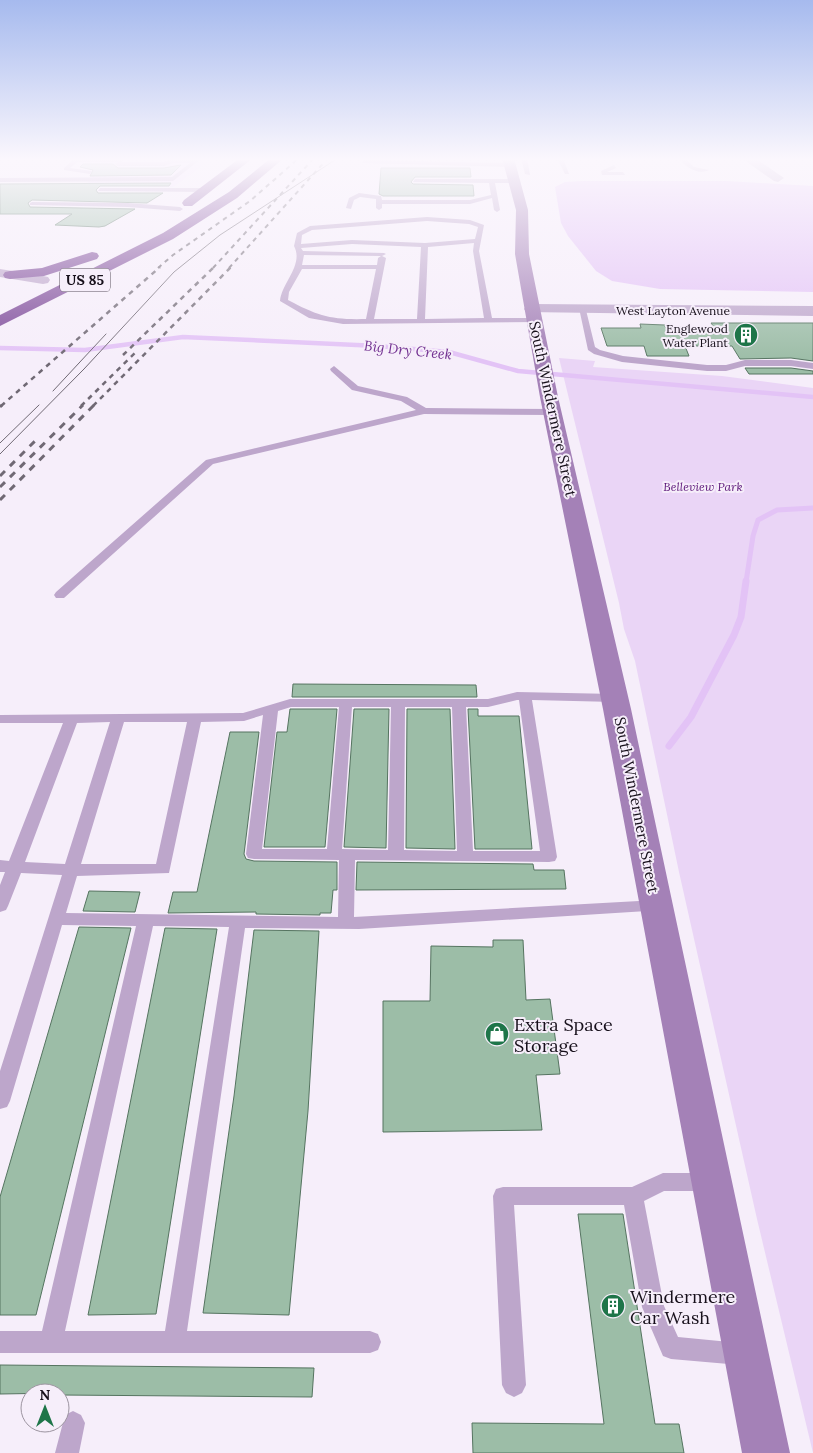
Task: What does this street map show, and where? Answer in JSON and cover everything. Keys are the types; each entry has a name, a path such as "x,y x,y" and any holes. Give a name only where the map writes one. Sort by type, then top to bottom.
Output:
{"highway":[{"name":"US 85","path":"0,321 122,261 187,226"},
{"name":"US 85","path":"5,274 17,277 21,282 17,291 107,249"},
{"path":"5,274 44,272 92,256"}],"street":[{"name":"South Windermere Street","path":"522,226 522,254 550,405 615,698 766,1453"},
{"path":"5,274 43,280"},
{"name":"West Layton Avenue","path":"533,315 582,310 813,310"}],"lane":[{"path":"337,226 310,228 299,234 298,246 301,254 298,270 284,292 284,301 294,308 324,320 369,322 488,320 533,315"},
{"path":"482,226 476,251 488,320"},
{"path":"298,246 352,242 425,245 479,241"},
{"path":"369,322 385,243"},
{"path":"421,322 425,245"},
{"path":"301,254 382,254"},
{"path":"298,267 380,268"},
{"path":"582,310 591,348 607,356 622,360 708,368 726,368 745,363 791,363 813,366"},
{"path":"334,368 356,388 404,400 424,411"},
{"path":"60,595 210,462 424,411 550,405"},
{"path":"0,719 244,717 290,703 488,703 517,696 615,698"},
{"path":"271,709 254,854 549,856 525,696"},
{"path":"346,703 340,855 346,923"},
{"path":"396,856 398,703"},
{"path":"458,703 465,856"},
{"path":"0,1101 118,718"},
{"path":"7,867 71,870 163,868 195,718"},
{"path":"0,906 7,867 71,719"},
{"path":"56,919 346,923 657,906"},
{"path":"51,1342 146,920"},
{"path":"174,1342 238,921"},
{"path":"514,1385 503,1196 633,1196 662,1182 712,1182"},
{"path":"633,1196 653,1307 671,1348 746,1355"},
{"path":"0,1342 370,1342"},
{"path":"67,1453 74,1423"}],"green space":[{"name":"Belleview Park","path":"559,358 595,361 593,367 722,376 813,388 813,1453 757,1219 679,872 635,661 624,629"}],"shaded area":[{"path":"563,226 813,226 813,292 660,289 612,281 596,271 568,236"}],"building":[{"path":"73,226 105,226 99,227"},
{"path":"711,323 813,323 813,361 791,358 740,359 732,346 685,346 689,356 647,356 644,346 607,346 601,328 641,328 640,324 665,325 665,327 714,327"},
{"path":"745,368 791,368 813,371 813,374 749,374"},
{"path":"293,684 476,685 477,697 292,697"},
{"path":"290,709 337,709 325,847 264,847 277,732 287,732"},
{"path":"354,709 389,709 386,848 344,847"},
{"path":"407,709 450,709 455,849 406,848"},
{"path":"468,709 478,709 478,716 519,716 532,849 475,849"},
{"path":"230,732 259,732 244,854 246,859 254,861 337,862 337,890 333,890 331,913 320,913 320,915 256,914 256,912 168,913 173,892 197,892"},
{"path":"357,862 533,864 534,870 564,870 566,889 356,890"},
{"path":"89,891 140,892 135,912 83,911"},
{"path":"79,927 131,928 36,1315 0,1315 0,1197"},
{"path":"165,928 217,929 156,1314 88,1315"},
{"path":"254,930 319,931 308,1111 289,1315 203,1313 234,1096"},
{"path":"493,940 523,940 526,1000 550,999 560,1074 536,1075 542,1130 383,1132 383,1001 430,1001 431,946 493,947"},
{"path":"578,1214 623,1214 655,1424 679,1424 684,1453 473,1453 472,1423 604,1424"},
{"path":"0,1365 314,1368 312,1397 70,1395 70,1383 20,1383 20,1394 0,1394"}],"waterway":[{"name":"Big Dry Creek","path":"0,348 85,350 183,337 378,346 449,352 518,371 813,397"},
{"path":"746,582 753,536 758,520 777,510 813,508"},
{"path":"669,746 691,717 734,635 741,617 746,581"}],"tram line":[{"path":"0,454 84,369 174,272 234,226"},
{"path":"53,391 106,334"},
{"path":"0,443 39,405"}],"railway":[{"path":"158,268 215,226"},
{"path":"213,268 252,226"},
{"path":"229,268 267,226"},
{"path":"1,406 160,267"},
{"path":"93,406 231,267"},
{"path":"123,355 213,268"},
{"path":"81,406 136,352"},
{"path":"0,487 83,405"},
{"path":"0,500 94,405"},
{"path":"0,476 39,437"}],"place":[{"name":"Englewood Water Plant","path":"746,335"},
{"name":"Extra Space Storage","path":"497,1034"},
{"name":"Windermere Car Wash","path":"613,1306"}]}
